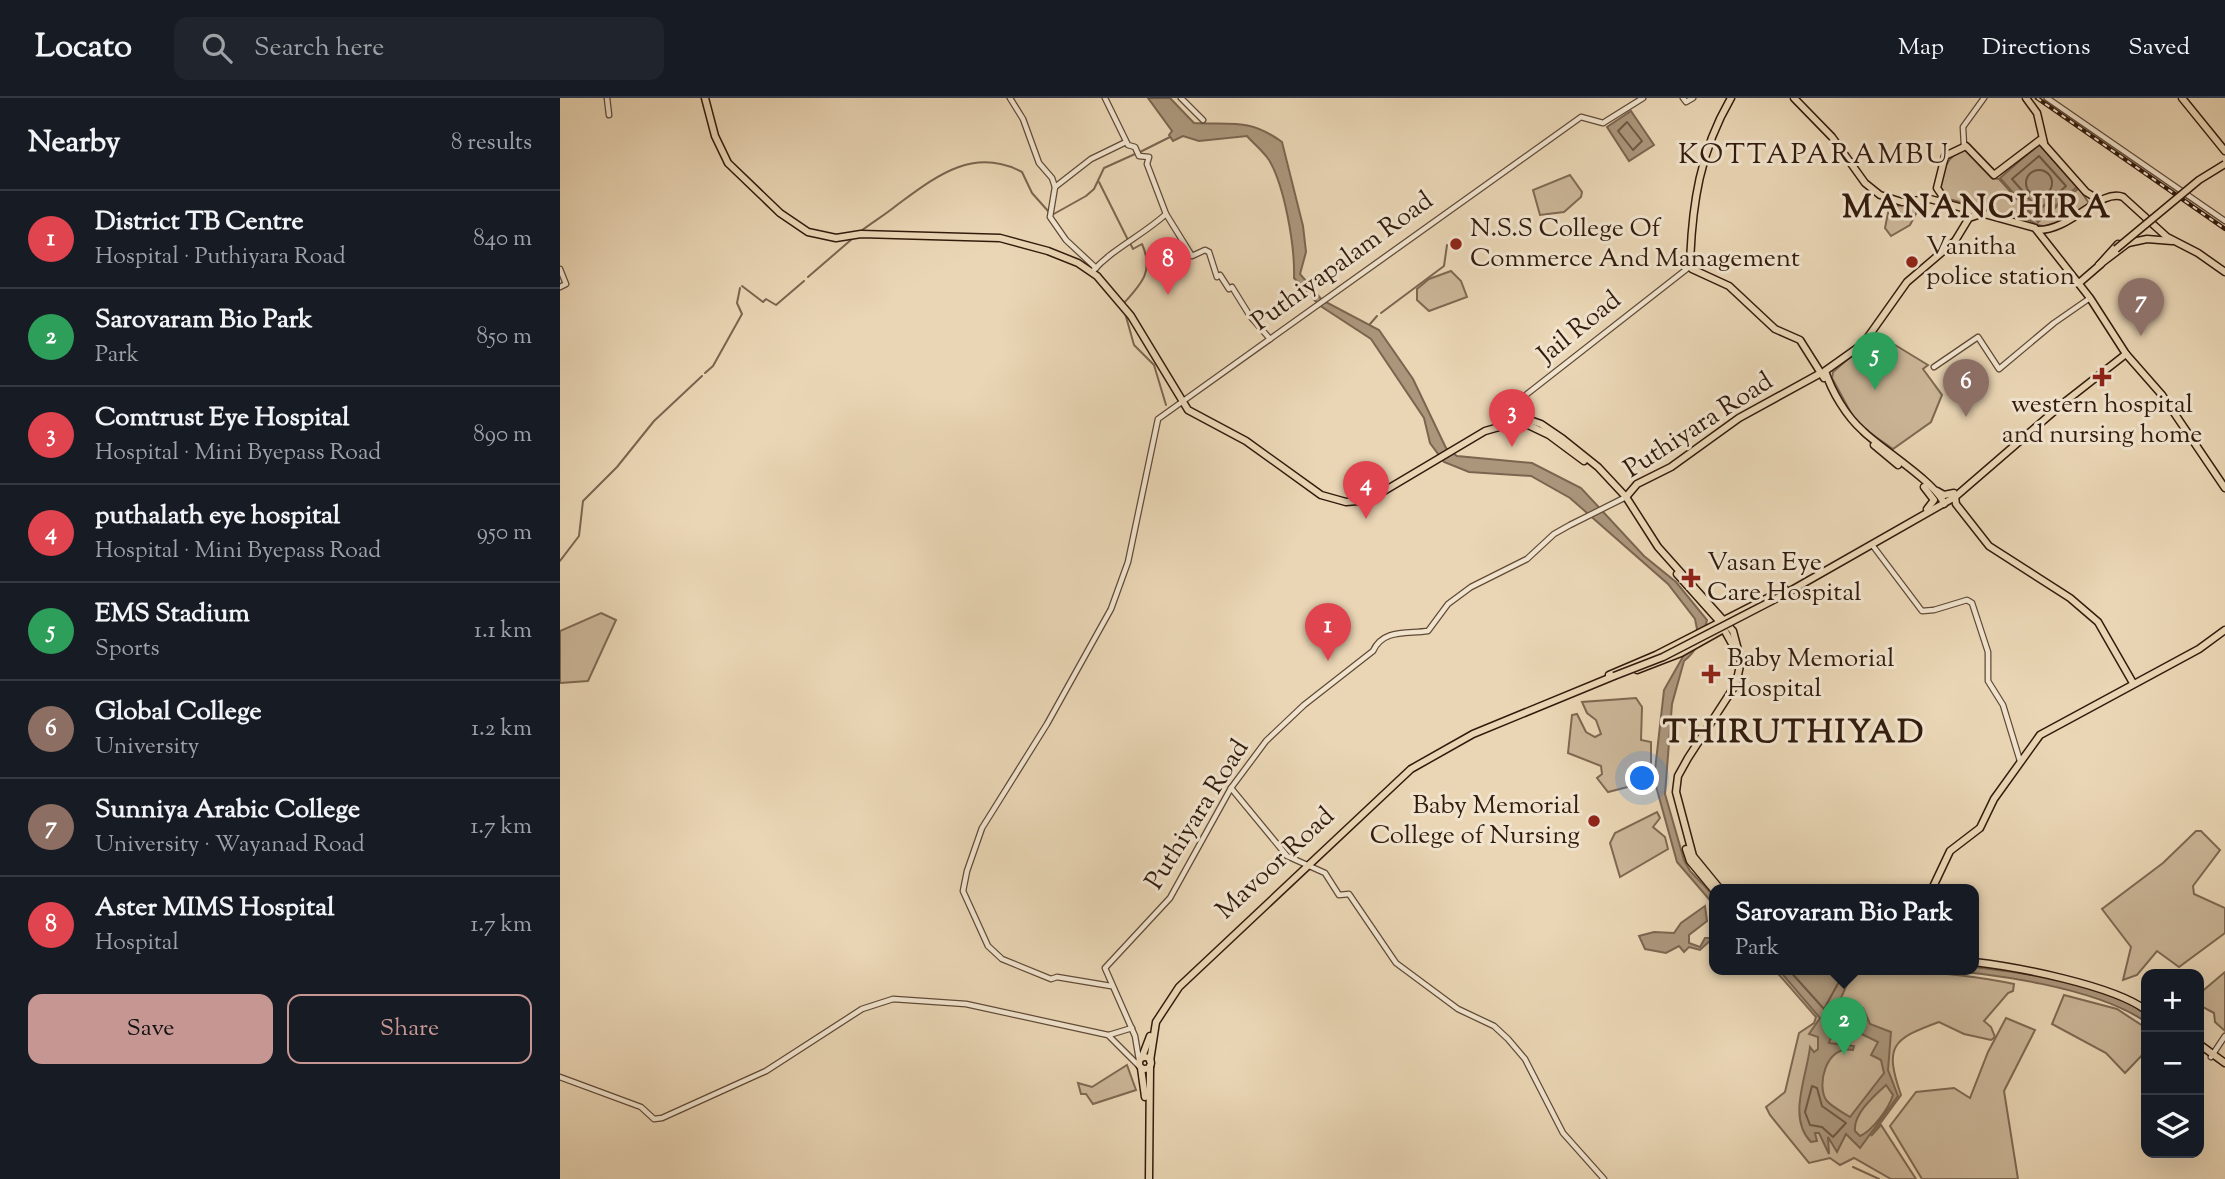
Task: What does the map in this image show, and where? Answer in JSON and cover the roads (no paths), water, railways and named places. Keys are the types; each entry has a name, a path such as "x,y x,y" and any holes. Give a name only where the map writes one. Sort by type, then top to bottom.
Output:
{"main road":[{"path":"705,98 715,136 728,163 780,213 808,232 836,238 861,234 1000,238 1048,251 1094,270 1131,316 1181,402 1196,417 1246,441 1296,479 1333,500 1369,500 1485,431 1507,425 1530,424 1595,469 1624,498 1670,567 1726,626 1741,665 1724,702 1682,766 1673,786 1690,861 1709,885"},
{"path":"1731,98 1711,135 1701,165 1695,196 1691,267 1741,293 1771,324 1802,338 1843,406 1863,432 1943,501"},
{"path":"1796,98 1832,135 1868,183 1892,198 1930,199 2029,225 2037,230 2090,298 2126,354 2162,395 2225,488"},
{"path":"2026,98 2037,113 2044,144"},
{"path":"2182,98 2225,151"},
{"path":"1930,199 1937,188 1944,158 1964,146 1994,174 2038,140 2086,192 2099,200"},
{"path":"2079,283 2199,180 2225,163"},
{"path":"1937,188 1948,204"},
{"path":"2086,192 2091,205 2089,209"},
{"path":"2050,248 2048,240 2059,228 2099,200 2108,195 2123,197 2172,241 2198,253 2225,272"},
{"path":"1964,207 1965,222"},
{"path":"1965,222 1974,215 1986,214"},
{"path":"2099,265 2114,247 2148,221"},
{"path":"2099,265 2127,243 2148,221"},
{"name":"Puthiyara Road","path":"1624,498 1637,484 1671,467 1747,413 1846,357 1875,331 1907,282 1955,240 1965,222"},
{"path":"2037,230 2059,228"},
{"path":"2127,243 2147,239 2172,241"},
{"path":"1582,688 1670,648 1708,627 1726,626 1739,620 1954,495 2095,373 2126,354"},
{"path":"1517,424 1527,419 1541,424 1598,467 1624,498 1658,547 1726,626 1738,657 1737,670 1724,702"},
{"path":"1926,485 1944,495 1954,495"},
{"path":"1926,485 1934,500 1927,509"},
{"path":"1954,495 1956,504 1979,535 2003,557 2063,593 2098,622 2133,683"},
{"path":"1582,688 1681,653 1873,546 1943,501"},
{"name":"Mavoor Road","path":"1147,1179 1146,1111 1140,1063 1155,1016 1177,985 1420,759 1460,737 1663,657 1846,559"},
{"path":"1708,627 1711,612"},
{"path":"1934,884 1950,852 1980,828 1990,805 2020,761 2048,728 2199,649 2225,630"},
{"path":"1670,648 1668,655 1672,657"},
{"path":"1682,766 1676,792 1690,846 1693,856 1716,884"},
{"name":"Mavoor Road","path":"1147,1179 1150,1064 1155,1025 1172,994 1307,864"},
{"path":"1979,962 2090,986 2141,1005"},
{"path":"2204,1050 2225,1065"},
{"path":"1140,1063 1150,1064"},
{"path":"1140,1063 1150,1064"}],"street":[{"path":"607,98 609,115"},
{"path":"1010,98 1023,119 1039,163 1052,178 1055,187 1050,217 1066,240 1094,270 1166,214"},
{"path":"1105,98 1126,142 1135,147 1139,156 1148,156 1147,164 1166,214 1192,256 1205,250 1209,252 1217,277 1220,275 1229,289 1232,287 1250,316 1270,340"},
{"path":"1181,98 1203,120"},
{"name":"Puthiyapalam Road","path":"1111,986 1057,976 1051,979 1002,959 988,946 964,891 967,871 982,828 1047,724 1111,609 1128,562 1158,419 1581,117 1603,124 1643,98"},
{"path":"1683,98 1686,102 1693,98"},
{"path":"1964,146 1963,127 1984,98"},
{"path":"2047,98 2225,221"},
{"path":"1055,187 1091,159 1126,142"},
{"name":"Jail Road","path":"1513,405 1691,267"},
{"path":"560,269 566,284 560,286"},
{"path":"1934,367 1978,337 1999,369 2054,323 2090,298"},
{"path":"1513,405 1527,419"},
{"path":"1513,405 1517,424"},
{"path":"1507,425 1514,417 1513,405"},
{"name":"Puthiyara Road","path":"1111,986 1105,968 1171,897 1231,788 1266,741 1304,705 1373,652 1377,641 1386,635 1427,631 1448,604 1471,587 1527,559 1554,534 1624,498"},
{"path":"1873,546 1922,611 1967,600 1972,603 1988,652 1988,681 2003,705 2020,761"},
{"path":"1231,788 1287,856 1325,873 1339,895 1349,894 1396,963 1458,1009 1494,1026 1508,1039 1525,1059 1563,1133 1604,1179"},
{"path":"1111,986 1132,1028 1140,1063"},
{"path":"560,1077 641,1107 654,1119 662,1118 766,1072 854,1014 893,999 966,1004 1108,1035 1132,1028"},
{"path":"1108,1035 1140,1063"},
{"path":"2212,1056 2225,1037"}],"water":[{"path":"1148,98 1170,98 1194,123 1250,126 1282,142 1303,226 1306,252 1300,274 1322,300 1379,330 1413,379 1446,448 1457,456 1532,463 1581,488 1644,556 1676,582 1707,620 1699,643 1684,661 1672,704 1665,794 1684,860 1690,871 1709,891 1709,899 1677,862 1654,779 1664,690 1693,639 1697,629 1695,619 1668,584 1570,498 1531,476 1469,472 1444,462 1430,443 1424,418 1371,339 1319,305 1294,278 1291,234 1284,201 1267,157 1247,136 1199,141 1183,136 1173,141 1169,135 1172,131"},
{"path":"1631,111 1654,145 1629,161 1607,127"},
{"name":"MANANCHIRA","path":"2039,144 2077,187 2038,221 2000,178"},
{"path":"1705,906 1707,921 1689,935 1689,943 1700,947 1705,938 1709,938 1709,942 1700,950 1689,947 1684,952 1679,946 1666,953 1645,949 1639,936 1654,932 1674,933 1681,923"},
{"path":"1979,968 2040,976 2085,986 2141,1010 2141,1019 2125,1010 2071,991 1979,974"},
{"path":"1783,975 1851,975 1835,1011 1854,1006 1863,1008 1870,1024 1891,1032 1888,1070 1898,1096 1860,1148 1846,1134 1837,1152 1828,1137 1829,1154 1819,1133 1815,1133 1817,1141 1811,1142 1804,1132 1800,1121 1800,1096 1810,1047 1814,1052 1818,1049 1818,1037 1809,1034 1820,1018","holes":["1837,1022 1878,1042 1871,1055 1881,1060 1884,1073 1850,1117 1827,1101 1822,1087 1825,1068 1830,1060 1843,1050 1853,1050 1854,1046 1829,1043","1886,1085 1893,1095 1875,1124 1860,1136 1855,1131 1855,1125 1865,1106"]}],"waterway":[{"path":"1140,152 1170,137"},
{"path":"1052,215 1094,189 1104,168 1135,154"},
{"path":"861,231 940,175 955,168 987,162 1022,172 1032,193 1048,211"},
{"path":"1099,182 1128,240"},
{"path":"808,277 852,239"},
{"path":"1124,303 1141,283 1147,262 1142,244 1133,249 1131,245"},
{"path":"1381,313 1444,266 1447,245"},
{"path":"742,286 763,302 766,299 776,305 804,281"},
{"path":"705,373 713,366 742,314 737,303 740,288"},
{"path":"1125,313 1134,345 1154,365 1166,405"},
{"path":"1370,324 1377,316"},
{"path":"560,561 579,536 583,501 617,467 654,421 702,376"},
{"path":"1853,1167 1879,1179"}],"railway":[{"path":"2037,98 2225,229"}],"place":[{"name":"N.S.S College Of Commerce And Management","path":"1456,244"},
{"name":"Vanitha police station","path":"1912,262"},
{"name":"Aster MIMS Hospital","path":"1168,295"},
{"name":"Sunniya Arabic College","path":"2141,336"},
{"name":"western hospital and nursing home","path":"2102,377"},
{"name":"EMS Stadium","path":"1875,390"},
{"name":"Global College","path":"1966,417"},
{"name":"Comtrust Eye Hospital","path":"1512,447"},
{"name":"puthalath eye hospital","path":"1366,519"},
{"name":"Vasan Eye Care Hospital","path":"1691,578"},
{"name":"District TB Centre","path":"1328,661"},
{"name":"Baby Memorial Hospital","path":"1711,674"},
{"name":"Baby Memorial College of Nursing","path":"1594,821"},
{"name":"Sarovaram Bio Park","path":"1844,1055"}],"district":[{"name":"KOTTAPARAMBU","path":"1814,156"},
{"name":"MANANCHIRA","path":"1977,209"},
{"name":"THIRUTHIYAD","path":"1794,734"}]}
